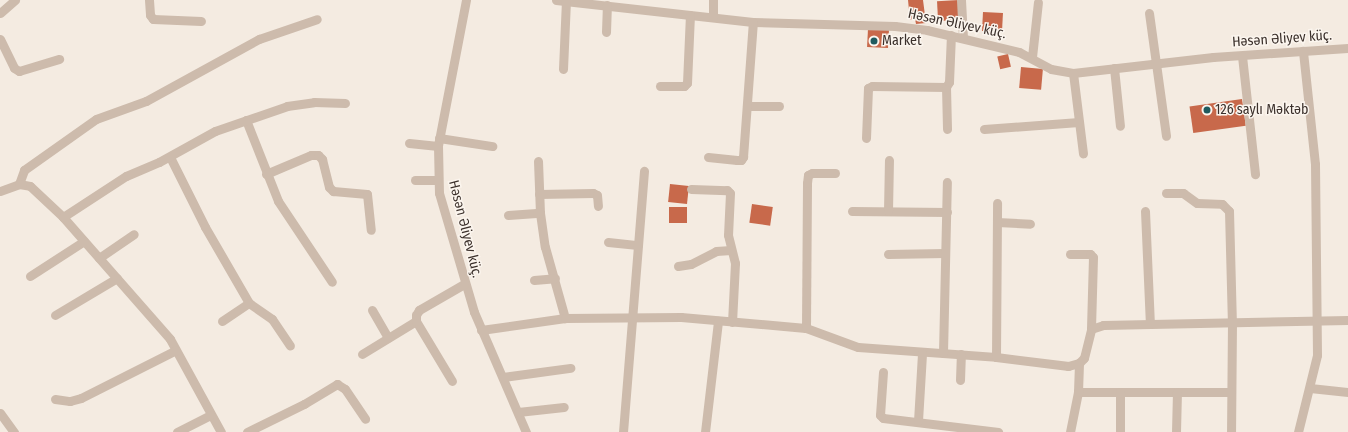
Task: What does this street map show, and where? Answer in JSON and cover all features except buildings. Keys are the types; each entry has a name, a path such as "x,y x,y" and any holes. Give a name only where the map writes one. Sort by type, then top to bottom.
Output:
{"street":[{"path":"0,13 15,0"},
{"path":"149,0 150,15 153,19 201,21"},
{"name":"Həsən Əliyev küç.","path":"466,0 438,142 437,180 464,284 481,330 526,432"},
{"name":"Həsən Əliyev küç.","path":"556,0 606,5 634,4 690,15 753,22 895,26 963,37 1032,57 1051,69 1073,73 1155,63 1303,50 1348,48"},
{"path":"713,0 713,17"},
{"path":"961,0 963,37"},
{"path":"563,69 566,1"},
{"path":"1032,57 1038,2"},
{"path":"606,5 606,32"},
{"path":"1149,13 1166,136"},
{"path":"660,86 684,86 687,83 690,15"},
{"path":"19,184 24,170 50,154 81,128 110,113 146,101 260,38 317,19"},
{"path":"708,157 741,160 747,106 753,22"},
{"path":"947,129 946,87 949,82 951,35"},
{"path":"0,39 14,68 19,71 59,58"},
{"path":"1298,432 1317,355 1315,164 1303,50"},
{"path":"1242,56 1256,174"},
{"path":"1114,68 1120,126"},
{"path":"1073,73 1083,153"},
{"path":"866,138 867,93 872,86 946,87"},
{"path":"63,217 126,176 170,157 215,131 287,106 314,102 345,103"},
{"path":"747,106 779,106"},
{"path":"246,120 266,174 278,201 332,282"},
{"path":"984,129 1079,122"},
{"path":"410,143 438,142 492,146"},
{"path":"266,174 311,155 318,155 322,159 329,187 333,191 367,194 371,230"},
{"path":"170,157 205,227 249,303 272,319 290,346"},
{"path":"888,211 889,160"},
{"path":"538,161 540,213 545,247 555,278 565,318"},
{"path":"623,432 644,171"},
{"path":"806,328 808,175 812,173 835,173"},
{"path":"415,180 437,180"},
{"path":"942,353 947,182"},
{"path":"0,191 19,184 30,186 63,217 160,325 176,350 210,415 221,432"},
{"path":"691,189 727,190 730,193 728,226 730,250 735,263 732,322"},
{"path":"539,194 593,193 597,195 598,206"},
{"path":"1166,193 1183,193 1197,203 1227,206 1232,322 1231,432"},
{"path":"996,357 997,203"},
{"path":"852,211 947,212"},
{"path":"1145,211 1150,324"},
{"path":"508,215 540,213"},
{"path":"997,222 1030,224"},
{"path":"99,258 134,234"},
{"path":"30,276 84,241"},
{"path":"608,242 638,245"},
{"path":"678,266 691,264 716,251 730,250"},
{"path":"888,254 945,253"},
{"path":"1070,254 1090,254 1093,257 1091,329 1087,352 1079,363 1078,392 1070,432"},
{"path":"55,315 117,278"},
{"path":"534,280 555,278"},
{"path":"362,354 416,321 419,310 464,284"},
{"path":"222,321 249,303"},
{"path":"372,310 388,338"},
{"path":"481,330 565,318 675,316 806,328 849,346 922,353 996,357 1068,366 1079,363"},
{"path":"1091,329 1103,326 1150,324 1317,322 1348,320"},
{"path":"416,321 452,381"},
{"path":"705,432 718,321"},
{"path":"55,399 70,401 81,398 176,350"},
{"path":"918,421 922,353"},
{"path":"960,380 961,354"},
{"path":"503,378 570,368"},
{"path":"883,372 880,415 968,430 998,432"},
{"path":"247,432 304,404 337,384 345,388 365,419"},
{"path":"1310,388 1348,392"},
{"path":"1078,392 1231,392"},
{"path":"1120,392 1120,432"},
{"path":"1176,432 1178,392"},
{"path":"518,412 564,407"},
{"path":"0,413 14,432"},
{"path":"177,432 210,415"}],"place":[{"name":"Market","path":"874,41"},
{"name":"126 saylı Məktəb","path":"1207,110"}]}
